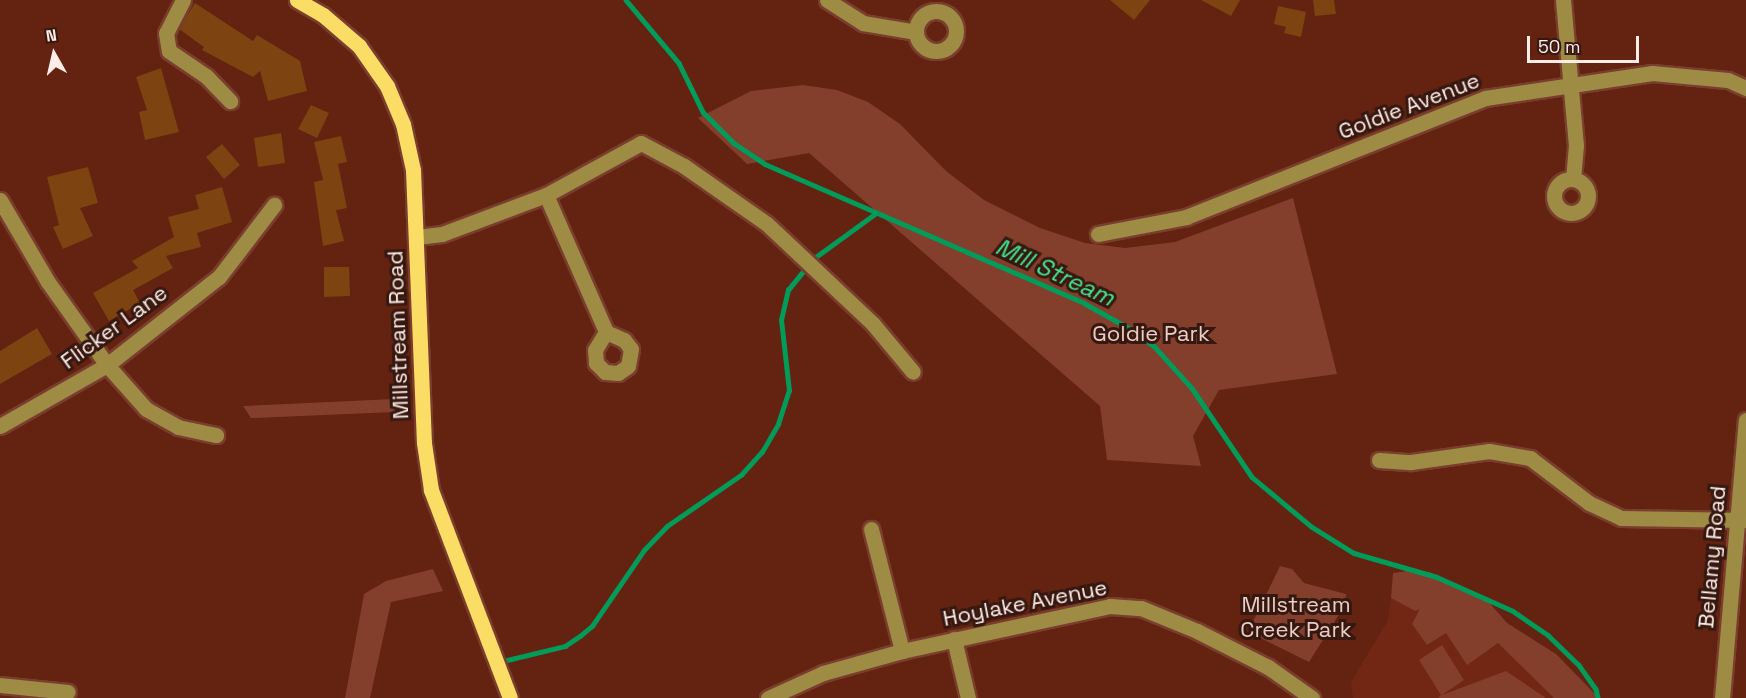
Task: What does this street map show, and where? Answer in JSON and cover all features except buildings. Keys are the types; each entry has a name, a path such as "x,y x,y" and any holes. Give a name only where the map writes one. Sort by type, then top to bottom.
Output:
{"main road":[{"name":"Millstream Road","path":"297,0 323,15 359,46 387,86 409,144 417,237 424,443 431,490 510,698"}],"street":[{"path":"183,0 165,33 169,51 206,76 230,102"},
{"path":"827,0 863,23 916,33"},
{"path":"1563,0 1576,145 1573,178"},
{"path":"942,6 956,24 952,43 936,51 919,42 916,33 924,15 942,6"},
{"name":"Goldie Avenue","path":"1098,234 1186,217 1485,98 1569,83 1652,73 1728,80 1746,88"},
{"path":"417,237 442,234 546,195 641,143 684,166 767,224 873,324 913,372"},
{"path":"546,195 606,332"},
{"path":"0,200 48,282 107,365 146,409 178,427 216,435"},
{"name":"Flicker Lane","path":"0,426 107,365 219,278 274,205"},
{"name":"Bellamy Road","path":"1722,698 1742,520 1746,420"},
{"path":"1379,460 1411,462 1490,451 1530,458 1589,503 1621,518 1742,520"},
{"path":"871,530 902,651"},
{"name":"Hoylake Avenue","path":"768,698 823,673 902,651 1089,609 1141,608 1268,667 1312,698"},
{"path":"954,639 968,698"},
{"path":"0,686 68,692"}],"shaded area":[{"path":"1391,598 1415,611 1432,602 1505,648 1554,698 1353,698 1351,682 1388,620"}],"green space":[{"name":"Goldie Park","path":"803,85 837,90 868,102 900,124 946,171 984,200 1040,228 1085,243 1125,248 1175,242 1293,198 1337,374 1219,390 1193,436 1201,466 1107,460 1100,406 809,153 747,164 698,118 751,91"},
{"path":"394,399 395,412 251,418 243,406"},
{"name":"Millstream Creek Park","path":"1280,566 1292,569 1304,583 1346,594 1345,605 1309,662 1248,632"},
{"path":"433,569 443,591 391,602 370,698 345,698 364,594 386,581"},
{"name":"Millstream Creek Park","path":"1429,572 1486,599 1507,623 1556,654 1599,698 1554,698 1498,643 1467,665 1446,633 1427,645 1412,624 1420,609 1415,611 1391,598 1393,573"},
{"path":"1442,645 1464,680 1442,695 1506,671 1546,698 1438,698 1441,695 1419,660"}],"waterway":[{"name":"Mill Stream","path":"626,0 679,63 703,112 734,143 765,164 1084,303 1129,328 1154,346 1192,388 1252,477 1312,527 1354,553 1437,577 1513,611 1548,635 1579,665 1596,689 1598,698"},
{"path":"499,662 565,646 580,636 592,626 644,550 667,526 741,475 762,452 778,424 789,391 781,320 788,290 813,259 876,213"}]}
